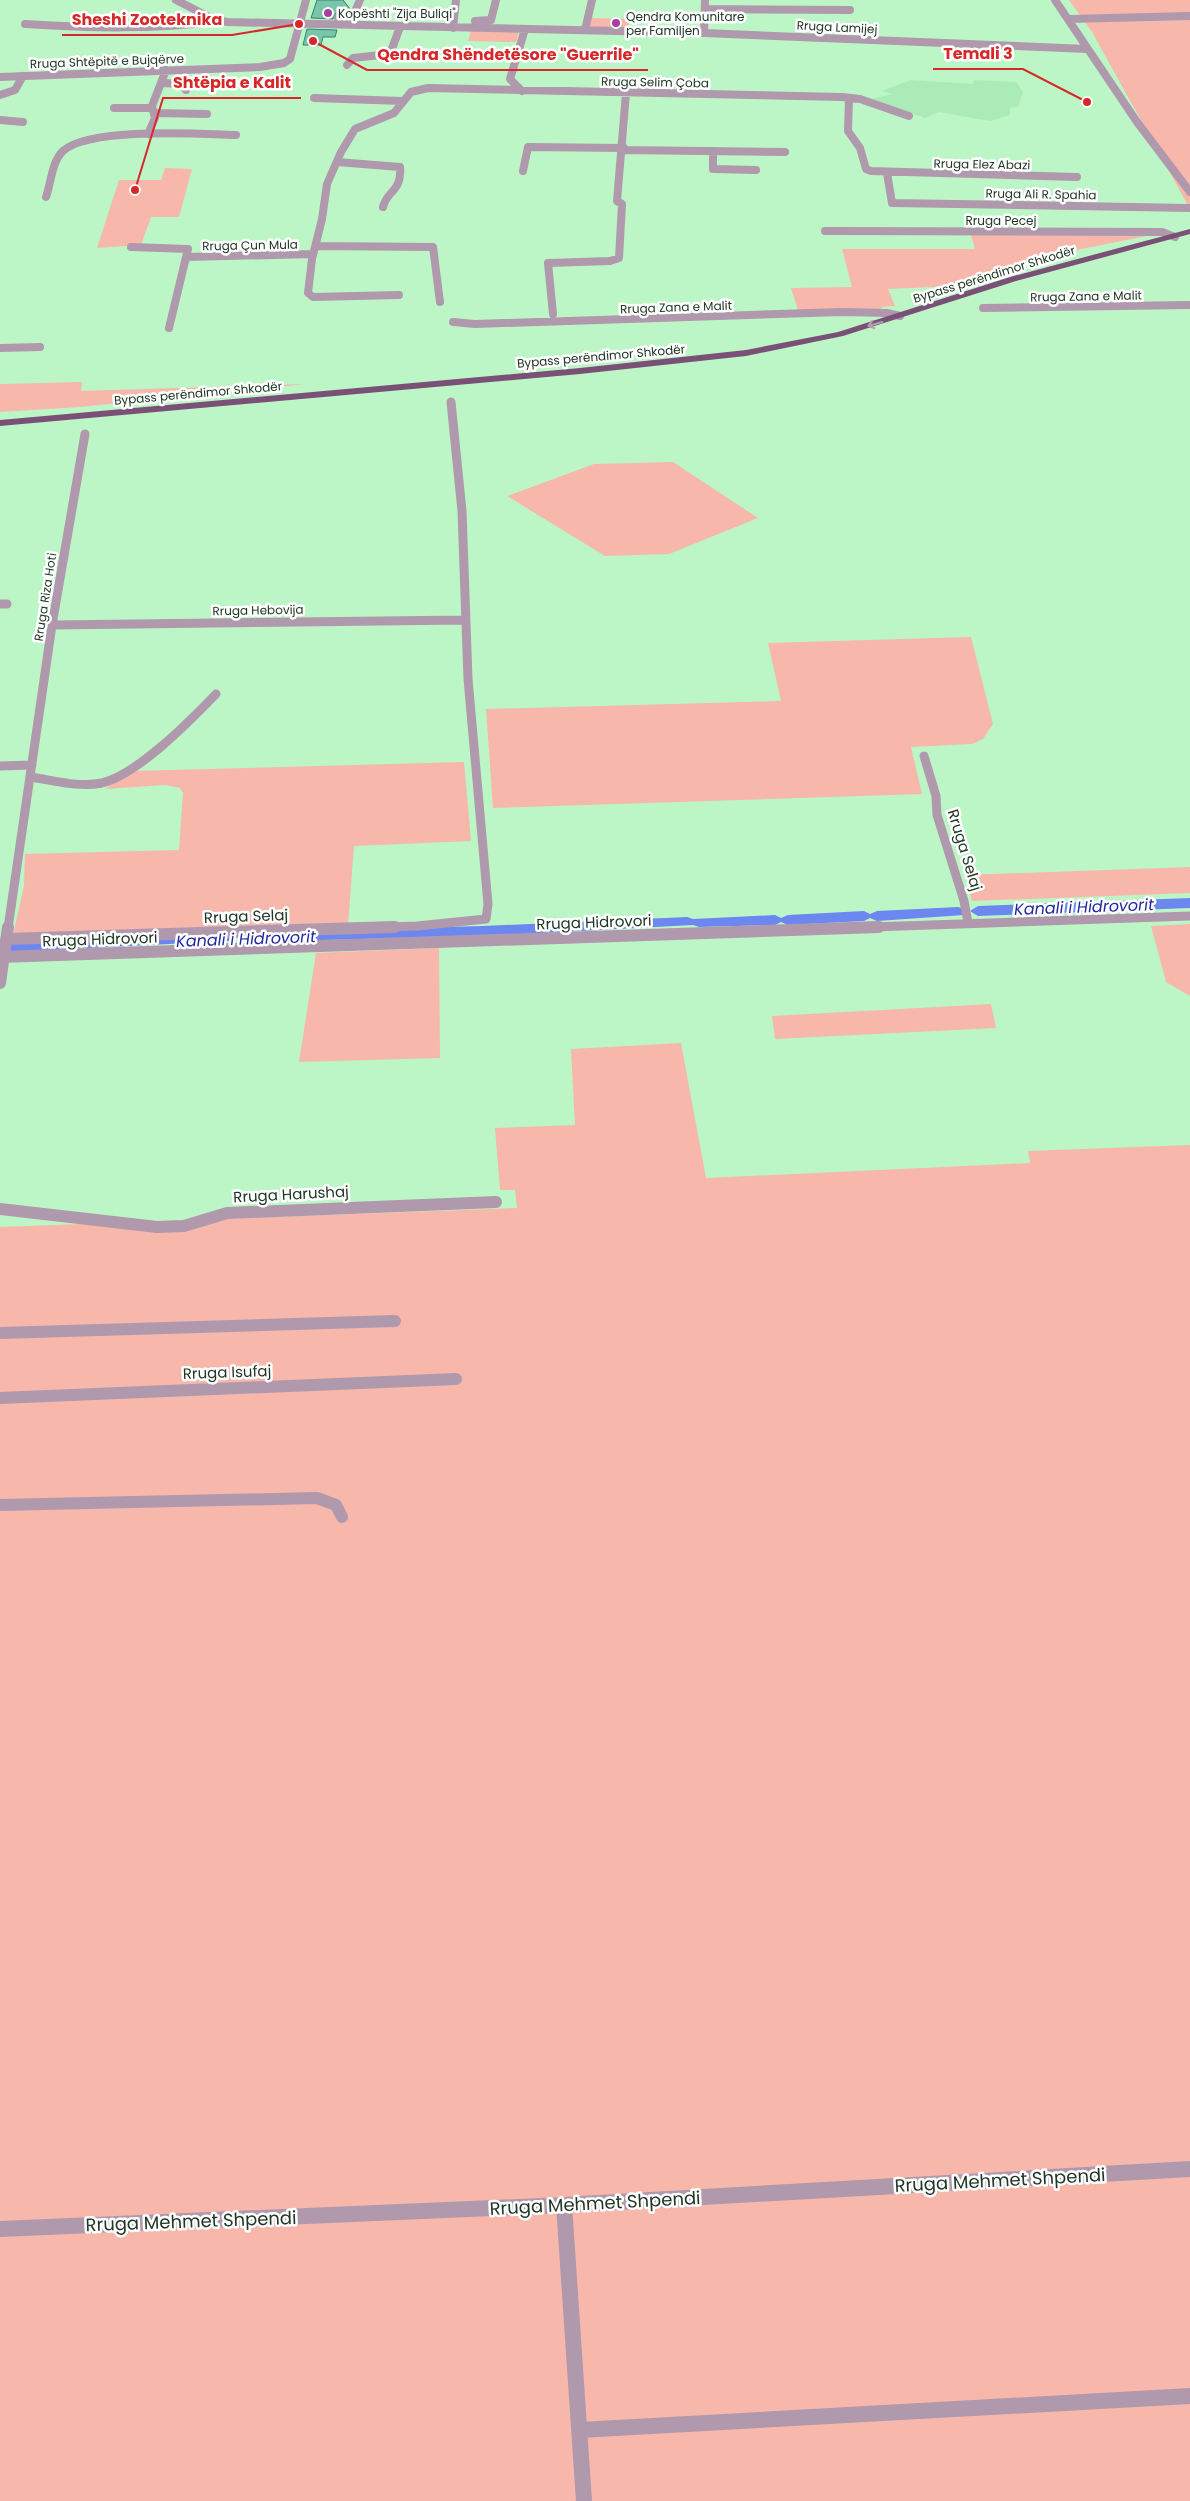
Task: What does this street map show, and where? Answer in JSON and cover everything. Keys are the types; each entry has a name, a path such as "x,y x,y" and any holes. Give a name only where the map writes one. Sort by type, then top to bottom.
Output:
{"highway":[{"name":"Bypass perëndimor Shkodër","path":"0,424 710,358 812,341 900,316 1013,279 1190,232"},
{"name":"Bypass perëndimor Shkodër","path":"0,431 733,363 867,336 1020,286 1190,240"}],"street":[{"path":"300,21 306,0"},
{"path":"72,35 218,21 300,21 352,18 360,0"},
{"path":"456,0 454,24 491,20 496,0"},
{"path":"586,30 592,0"},
{"path":"704,33 705,0"},
{"path":"1055,0 1069,19 1087,50 1094,55 1137,122 1190,192"},
{"path":"178,1 218,21"},
{"path":"178,1 191,1"},
{"path":"706,9 850,10"},
{"path":"1069,19 1190,16"},
{"name":"Rruga Lamijej","path":"300,21 400,27 454,24 525,29 704,33 1087,50"},
{"name":"Rruga Shtëpitë e Bujqërve","path":"0,77 32,74 215,68 259,71 284,63 290,59 296,45 300,21"},
{"path":"25,24 93,32"},
{"path":"347,65 353,58 390,54 400,27"},
{"path":"522,91 510,79 525,29"},
{"path":"212,78 215,68"},
{"path":"7,69 32,74"},
{"path":"148,134 166,70"},
{"path":"0,95 15,90 23,76"},
{"path":"162,83 184,84 187,85 186,90"},
{"name":"Rruga Selim Çoba","path":"315,250 328,194 327,184 354,129 393,114 405,95 417,89 849,98 860,99 909,116"},
{"path":"553,314 548,263 620,258 622,204 618,201 624,149 626,93"},
{"path":"314,98 402,101"},
{"name":"Rruga Elez Abazi","path":"849,98 848,131 856,138 863,150 866,169 887,173 1077,177"},
{"path":"114,108 206,114"},
{"path":"0,120 23,122"},
{"path":"46,198 60,156 68,146 92,138 148,134 236,135"},
{"path":"523,171 528,147 786,152"},
{"path":"712,152 713,169 756,170"},
{"path":"337,162 400,168 396,190 393,195 385,198 383,207"},
{"name":"Rruga Ali R. Spahia","path":"887,173 892,203 1190,208"},
{"name":"Rruga Pecej","path":"825,231 1162,232 1175,236"},
{"name":"Rruga Çun Mula","path":"131,247 188,249 174,300 169,328"},
{"name":"Rruga Çun Mula","path":"187,257 315,250 433,247 439,273 440,302"},
{"name":"Rruga Çun Mula","path":"315,250 308,293 313,297 399,295"},
{"name":"Rruga Zana e Malit","path":"983,308 1190,304"},
{"name":"Rruga Zana e Malit","path":"453,322 475,324 842,312 882,313 900,316"},
{"path":"0,348 40,347"},
{"path":"451,402 462,511 465,620"},
{"name":"Rruga Riza Hoti","path":"2,957 7,939 52,625 85,434"},
{"name":"Rruga Hebovija","path":"52,625 465,620"},
{"name":"Rruga Selaj","path":"7,939 409,926 486,919 488,904 465,620"},
{"path":"30,777 90,784 104,783 116,778 170,738 216,694"},
{"name":"Rruga Selaj","path":"924,756 936,796 937,815 964,901 968,924"},
{"path":"0,766 32,765"},
{"name":"Rruga Hidrovori","path":"2,957 1190,916"},
{"path":"0,983 2,957"},
{"name":"Rruga Harushaj","path":"0,1209 157,1227 184,1226 227,1213 496,1202"},
{"path":"0,1333 396,1321"},
{"name":"Rruga Isufaj","path":"0,1398 456,1379"},
{"path":"0,1505 317,1498 336,1505 342,1517"},
{"name":"Rruga Mehmet Shpendi","path":"0,2229 564,2205 1190,2169"},
{"path":"564,2205 584,2501"},
{"path":"580,2430 1190,2396"}],"shaded area":[{"path":"1069,0 1190,0 1190,209 1092,32"},
{"path":"592,18 630,19 628,29 589,27"},
{"path":"471,31 519,32 516,42 468,41"},
{"path":"911,80 973,84 974,80 1016,82 1023,92 1018,107 1010,108 1010,115 990,121 939,112 925,118 871,99 893,94 881,91"},
{"path":"165,168 192,169 179,217 151,217 141,245 97,248 119,180 161,180"},
{"path":"970,232 1152,235 1076,250 1071,254 1018,266 956,286 888,289 895,306 883,307 879,310 798,310 791,288 852,287 842,249 975,249"},
{"path":"82,382 81,391 306,384 80,407 0,412 0,384"},
{"path":"673,462 758,518 669,554 605,556 507,496 594,464"},
{"path":"971,637 993,724 983,739 972,744 911,747 922,794 493,808 486,709 781,701 768,643"},
{"path":"464,762 471,841 354,846 348,925 13,935 24,886 25,854 179,850 183,793 180,788 166,785 105,789 132,771"},
{"path":"1190,867 1190,893 972,901 965,875"},
{"path":"1190,924 1190,996 1166,982 1151,926"},
{"path":"439,948 440,1058 299,1062 316,953"},
{"path":"991,1004 996,1028 775,1039 772,1016"},
{"path":"681,1043 706,1178 1030,1163 1028,1151 1190,1145 1190,2501 0,2501 0,1227 517,1208 515,1190 500,1190 495,1128 575,1125 571,1049"}],"building":[{"path":"317,0 343,0 350,9 348,12 336,13 333,19 311,18"},
{"path":"307,29 337,30 335,37 323,37 321,45 303,45"}],"waterway":[{"name":"Kanali i Hidrovorit","path":"978,911 1190,903"},
{"name":"Kanali i Hidrovorit","path":"877,916 958,912"},
{"name":"Kanali i Hidrovorit","path":"788,920 864,916"},
{"name":"Kanali i Hidrovorit","path":"699,922 775,920"},
{"name":"Kanali i Hidrovorit","path":"489,930 687,922"},
{"name":"Kanali i Hidrovorit","path":"286,936 482,931"},
{"name":"Kanali i Hidrovorit","path":"10,947 223,938"}],"place":[{"name":"Kopështi \"Zija Buliqi\"","path":"328,13"},
{"name":"Qendra Komunitare per Familjen","path":"616,23"},
{"name":"Sheshi Zooteknika","path":"299,24"},
{"name":"Qendra Shëndetësore \"Guerrile\"","path":"313,41"},
{"name":"Temali 3","path":"1087,102"},
{"name":"Shtëpia e Kalit","path":"135,190"}]}
